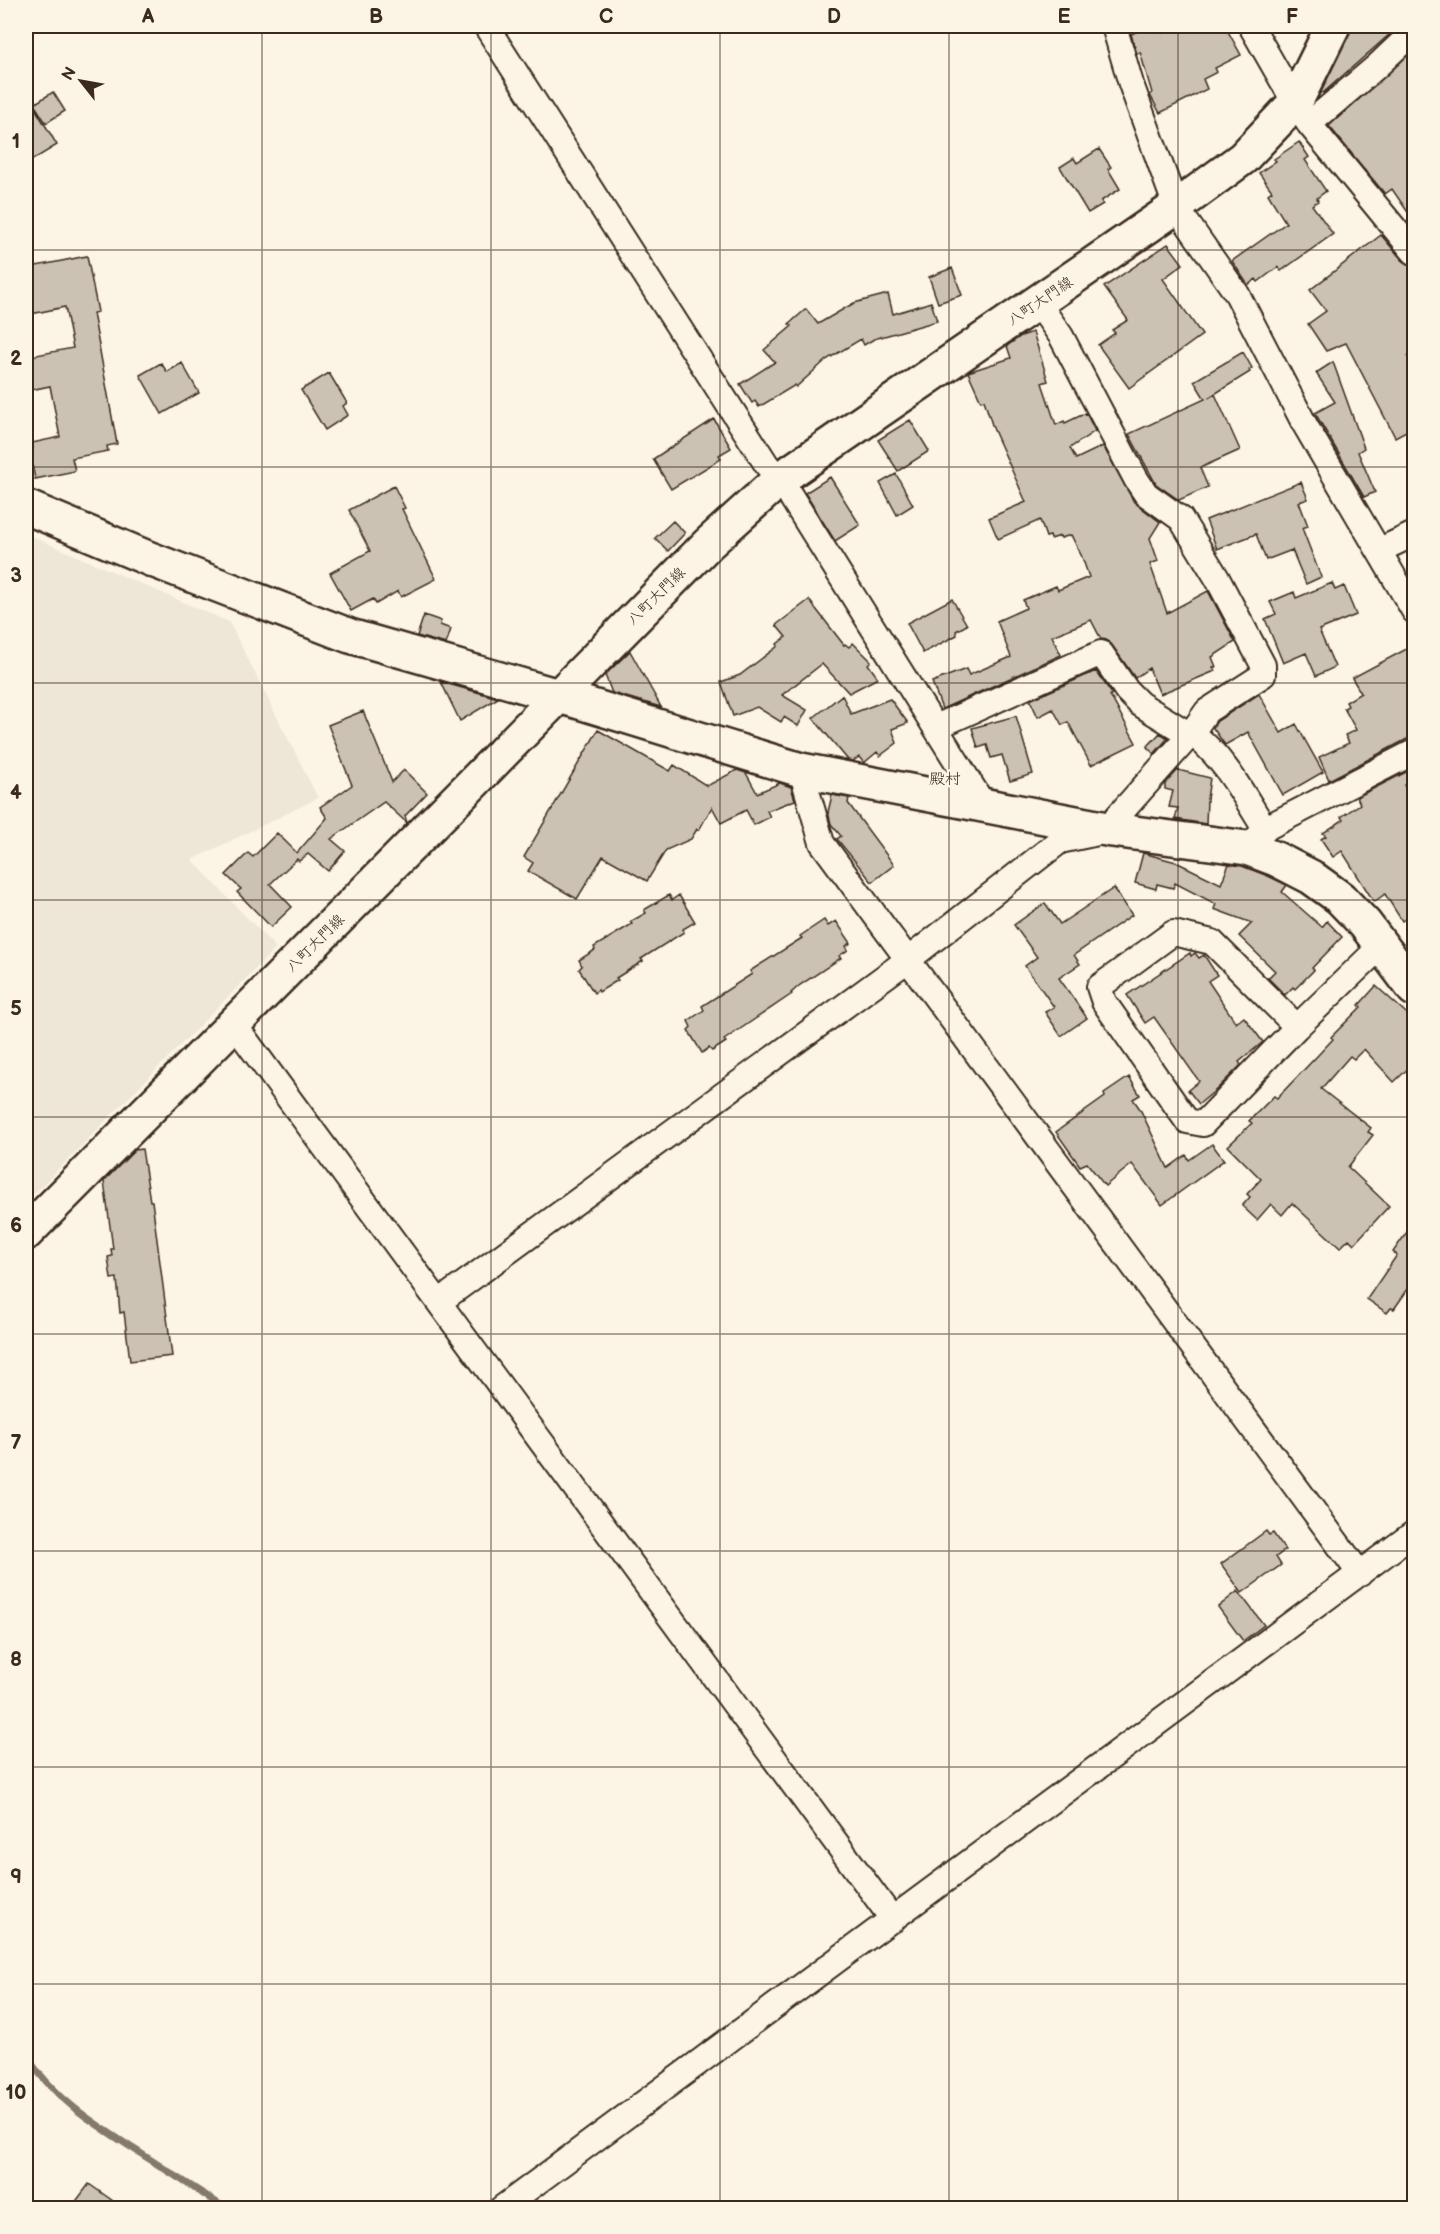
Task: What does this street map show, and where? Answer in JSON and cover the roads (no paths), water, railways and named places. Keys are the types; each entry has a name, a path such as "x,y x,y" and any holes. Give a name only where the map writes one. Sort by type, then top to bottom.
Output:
{"main road":[{"name":"八町大門線","path":"26,1233 708,544 780,479 1176,207 1302,113 1333,26"},
{"path":"26,507 150,559 350,636 576,701 801,770 1112,831 1256,838 1276,859 1311,877 1340,898 1365,924 1414,988"}],"street":[{"path":"486,26 767,465 780,479 985,807"},
{"path":"1114,26 1131,84 1176,207 1237,294 1305,425 1414,610"},
{"path":"1251,26 1302,113 1414,252"},
{"path":"1302,113 1376,67 1414,31"},
{"path":"440,1302 909,959 1060,841 1112,831 1117,817 1191,734 1207,711 1263,675 1263,665 1217,578 1181,519 1146,494 1136,479 1061,336 1037,302"},
{"path":"1380,550 1414,534"},
{"path":"936,727 1101,653 1127,692 1140,704 1210,747 1223,761 1256,838 1414,752"},
{"path":"801,770 822,843 1360,1574"},
{"path":"1298,1027 1212,942 1173,933 1099,987 1104,1002 1186,1121 1203,1125 1381,946"},
{"path":"234,1024 893,1920"},
{"path":"502,2208 1414,1533"}],"waterway":[{"path":"26,2056 50,2086 76,2110 225,2208"}],"district":[{"name":"殿村","path":"945,778"}]}
